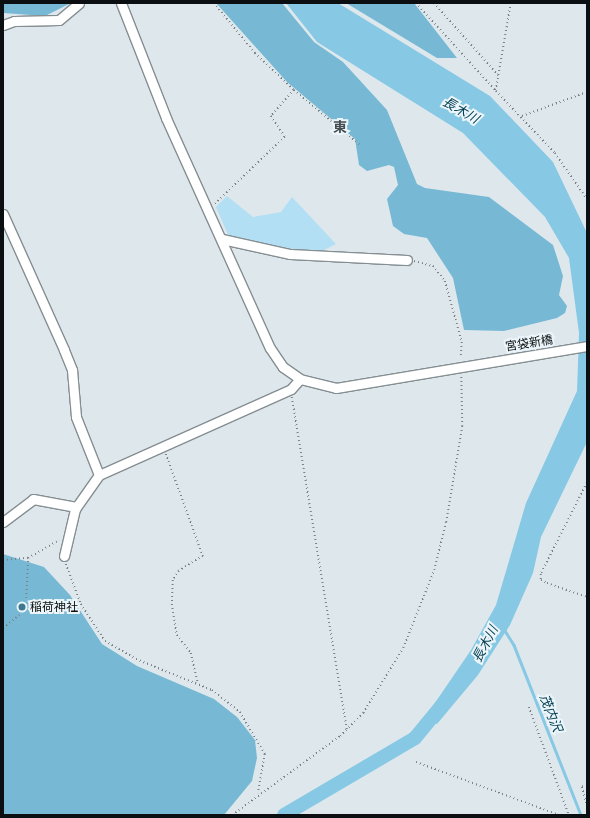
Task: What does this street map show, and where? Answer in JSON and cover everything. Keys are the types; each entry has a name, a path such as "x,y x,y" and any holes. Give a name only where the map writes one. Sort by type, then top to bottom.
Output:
{"street":[{"path":"3,25 14,21 59,20 79,3"},
{"path":"64,556 76,507 99,475 291,389 300,379 283,367 270,348 135,47 121,3"},
{"path":"3,214 72,370 76,417 99,475"},
{"path":"222,239 290,254 407,260"},
{"name":"宮袋新橋","path":"300,379 336,388 587,346"},
{"path":"3,522 33,499 76,507"}],"path":[{"path":"214,3 255,53 294,90 359,144"},
{"path":"416,3 555,153 587,199"},
{"path":"434,3 499,76"},
{"path":"496,91 511,3"},
{"path":"209,211 285,138 272,116 294,90"},
{"path":"522,116 587,92"},
{"path":"232,815 258,794 321,753 363,713 403,648 434,570 462,426 460,368 462,342 445,282 433,266 407,260"},
{"path":"291,389 347,729"},
{"path":"163,446 203,556 179,571 173,580 172,604 177,635 191,653 198,684"},
{"path":"587,483 541,574 542,580 547,583 587,597"},
{"path":"3,560 28,558 68,536"},
{"path":"64,556 82,604 105,640 136,659 198,684 230,703 260,741 265,754 258,794"},
{"path":"26,598 28,558"},
{"path":"3,628 19,615"},
{"path":"528,707 569,815"},
{"path":"416,762 559,815"},
{"path":"587,786 582,787 587,806"}],"shaded area":[{"path":"3,3 71,3 45,16 3,13"},
{"path":"216,3 282,3 314,42 343,62 387,110 417,184 425,188 489,197 553,245 563,276 559,295 567,306 565,313 557,318 504,331 464,330 453,278 427,238 404,234 393,226 387,199 398,185 394,167 389,165 367,171 359,165 355,139 287,82"},
{"path":"346,3 414,3 457,58 437,58"},
{"path":"227,196 253,217 281,212 292,197 336,244 322,251 267,247 229,237 216,207"},
{"path":"3,554 44,567 70,595 102,644 137,666 214,699 237,717 255,740 257,758 252,781 224,815 3,815"}],"water":[{"path":"286,3 338,3 490,96 553,162 587,233 587,442 541,537 533,573 510,625 478,675 437,724 426,716 471,650 496,605 526,503 577,391 579,333 569,258 545,217 463,133 317,42"}],"waterway":[{"name":"茂内沢","path":"504,629 514,645 581,815"},
{"name":"長木川","path":"284,815 415,738 443,704"}],"place":[{"name":"稲荷神社","path":"22,607"}],"district":[{"name":"東","path":"340,127"}]}
